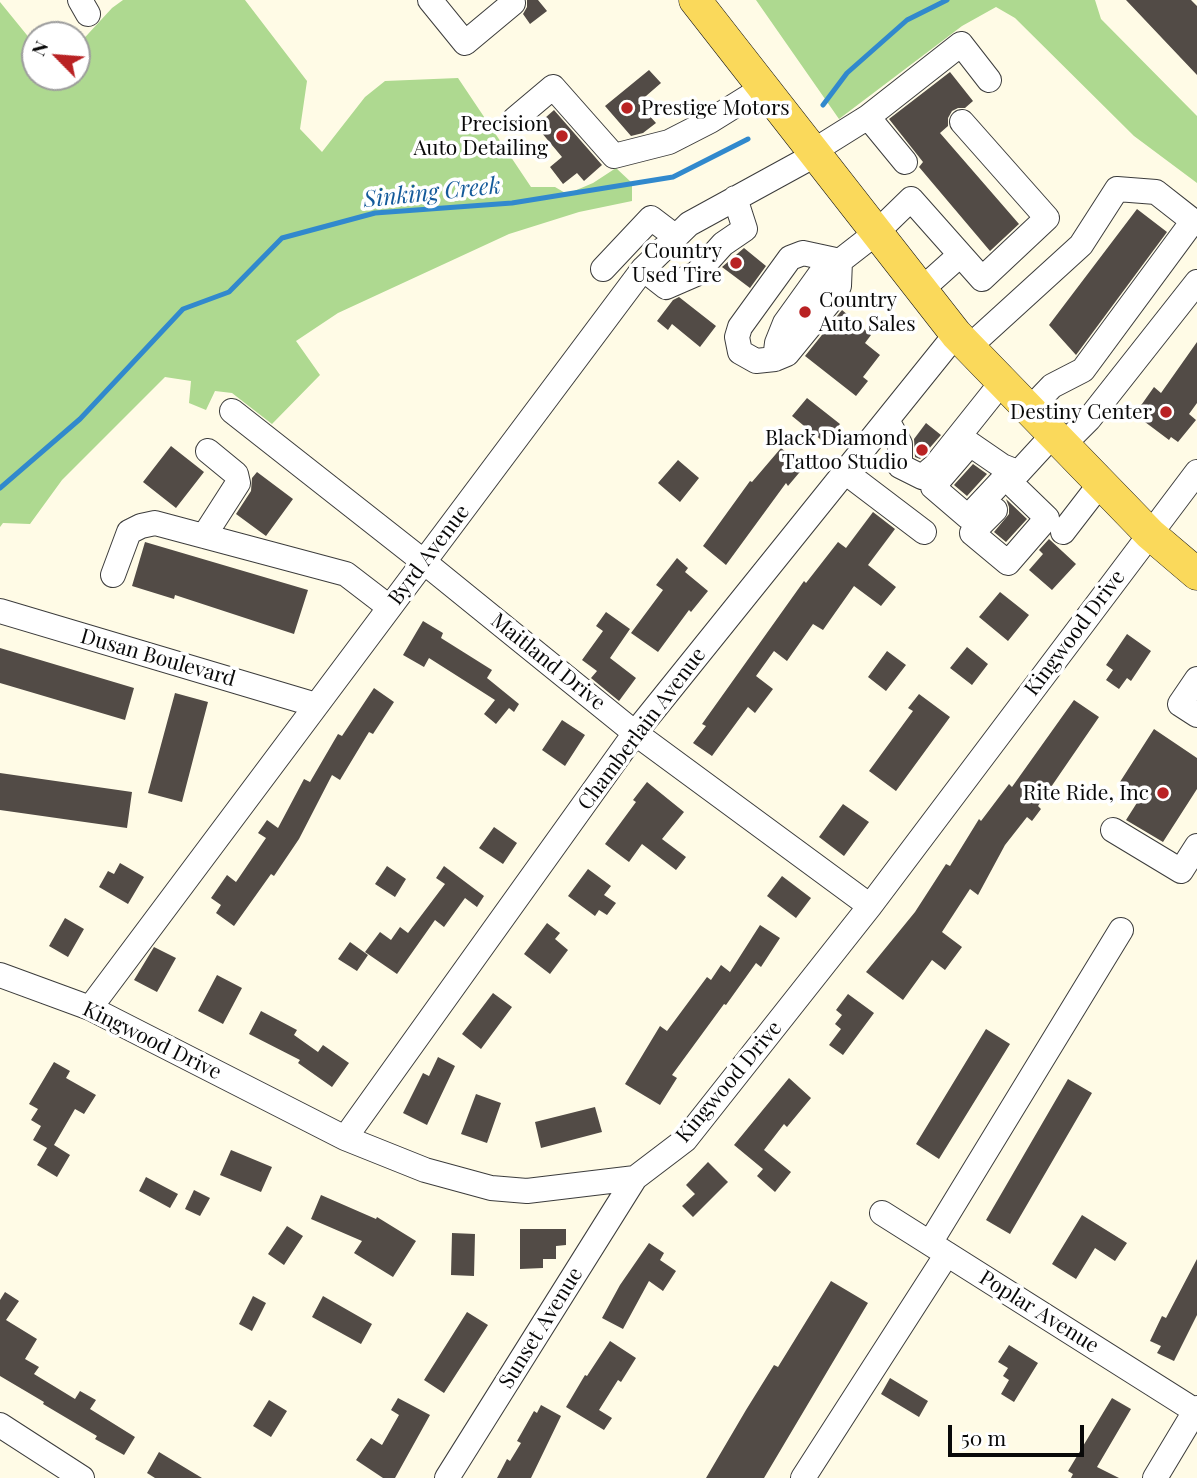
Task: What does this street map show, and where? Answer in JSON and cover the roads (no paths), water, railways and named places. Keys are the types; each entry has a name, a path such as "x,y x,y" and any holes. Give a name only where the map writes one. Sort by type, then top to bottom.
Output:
{"main road":[{"path":"695,0 963,341 1150,534 1197,574"}],"street":[{"path":"430,0 465,43 513,3"},
{"name":"Byrd Avenue","path":"90,1008 643,269 689,224 813,153 868,117 961,44 989,80"},
{"path":"515,119 552,87 614,156 668,142 710,121 763,88"},
{"path":"868,117 905,162"},
{"path":"836,260 839,286 794,349 775,359 756,361 740,352 737,337 740,327 790,258 803,253 836,260 876,233 911,199 982,279 1047,218 962,122"},
{"name":"Chamberlain Avenue","path":"345,1138 635,733 887,420 963,341 1081,245 1116,189 1156,192 1193,221 1083,370 1052,386 1029,410"},
{"path":"643,269 666,287 696,274 723,244 745,229 735,198"},
{"path":"603,270 651,218 676,237"},
{"path":"921,290 960,255"},
{"path":"1015,477 1058,440 1089,419 1197,282"},
{"path":"887,420 900,444 900,466 922,477 935,466 1002,382"},
{"name":"Maitland Drive","path":"232,411 635,733 870,906"},
{"path":"204,536 238,483 236,474 208,451"},
{"path":"845,472 924,532"},
{"name":"Kingwood Drive","path":"0,975 90,1008 345,1138 425,1170 491,1188 527,1191 635,1178 685,1140 870,906 1197,472"},
{"path":"1063,532 1100,484"},
{"path":"113,575 129,532 155,523 346,574 389,607"},
{"name":"Dusan Boulevard","path":"0,611 316,705"},
{"path":"1197,679 1180,704 1197,715"},
{"path":"1113,830 1181,871 1197,846"},
{"path":"803,1478 1121,930"},
{"name":"Sunset Avenue","path":"447,1478 635,1178"},
{"name":"Poplar Avenue","path":"881,1213 1196,1411"},
{"path":"1155,1478 1196,1411"},
{"path":"0,1425 82,1478"}],"waterway":[{"path":"823,105 847,73 907,20 947,0"},
{"name":"Sinking Creek","path":"0,488 80,419 183,309 229,292 282,238 375,213 512,203 673,177 748,139"}],"place":[{"name":"Prestige Motors","path":"627,108"},
{"name":"Precision Auto Detailing","path":"562,136"},
{"name":"Country Used Tire","path":"736,263"},
{"name":"Country Auto Sales","path":"805,312"},
{"name":"Destiny Center","path":"1166,412"},
{"name":"Black Diamond Tattoo Studio","path":"922,450"},
{"name":"Rite Ride, Inc","path":"1163,793"}]}
